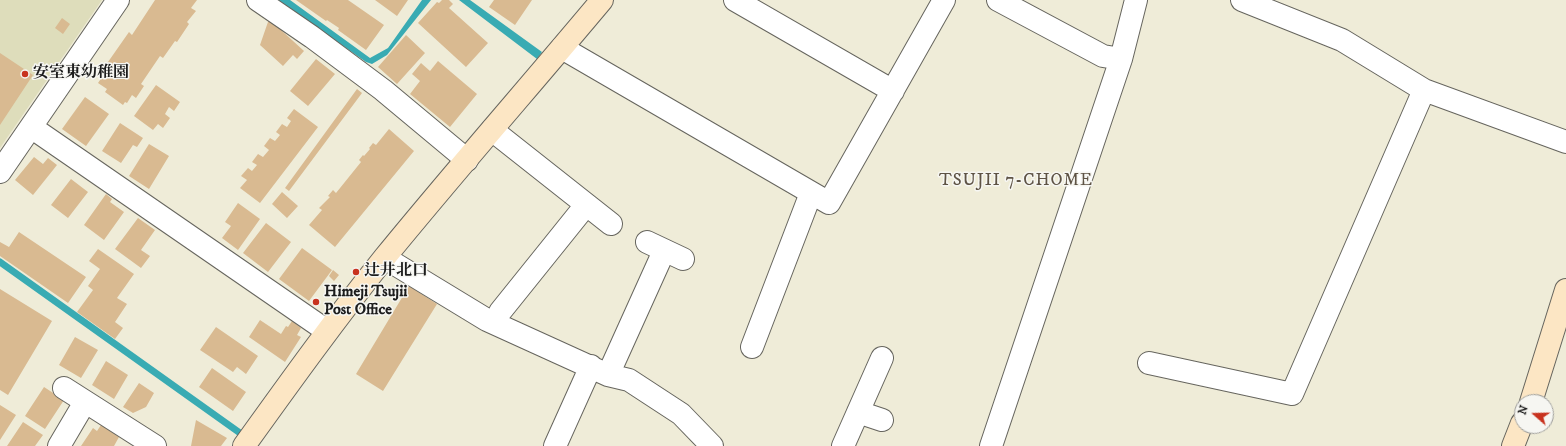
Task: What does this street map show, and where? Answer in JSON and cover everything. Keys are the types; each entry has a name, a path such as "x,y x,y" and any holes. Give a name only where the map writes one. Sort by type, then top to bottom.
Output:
{"street":[{"path":"0,172 118,0"},
{"path":"258,0 312,36 377,85 467,160"},
{"path":"244,446 327,332 385,258 602,0"},
{"path":"735,0 893,91"},
{"path":"562,48 829,203 944,0"},
{"path":"998,0 1103,56 1121,59"},
{"path":"990,446 1121,59 1136,0"},
{"path":"1242,0 1342,40 1424,90 1566,142"},
{"path":"1148,363 1292,394 1424,90"},
{"path":"31,127 327,332"},
{"path":"492,130 611,224"},
{"path":"752,347 811,192"},
{"path":"500,312 586,205"},
{"path":"556,446 600,371 665,251"},
{"path":"385,258 487,320 600,371 629,380 681,414 712,446"},
{"path":"1534,394 1566,290"},
{"path":"843,446 882,358"},
{"path":"64,388 155,446"},
{"path":"59,446 85,402"},
{"path":"858,412 882,420"},
{"path":"1513,446 1518,434"}],"shaded area":[{"name":"安室東幼稚園","path":"0,0 102,0 0,148"}],"water":[{"path":"278,0 290,0 370,58 388,48 422,0 431,0 387,55 372,64 366,62"},
{"path":"459,0 470,0 542,52 537,59"}],"building":[{"path":"155,0 197,0 191,8 196,11 187,22 189,24 177,42 175,41 163,58 160,56 141,84 144,86 136,98 132,95 127,103 125,102 123,105 105,92 107,89 98,83 104,74 101,72 129,32 132,35"},
{"path":"296,0 348,0 384,25 366,50 338,30 339,28 327,20 326,21"},
{"path":"375,0 408,0 397,16"},
{"path":"442,0 449,0 453,4 449,8 488,43 466,67 418,23 437,2 439,3"},
{"path":"494,0 532,0 515,25 489,7"},
{"path":"62,18 70,24 63,34 55,28"},
{"path":"269,19 304,51 297,59 293,55 283,66 260,45"},
{"path":"406,35 425,53 397,84 378,67"},
{"path":"0,53 33,75 0,125"},
{"path":"316,59 335,74 308,106 290,91"},
{"path":"438,61 477,94 450,127 410,94 420,81 412,74 421,63 430,71"},
{"path":"156,85 180,102 174,111 169,107 165,114 170,118 163,128 158,124 153,130 134,116"},
{"path":"357,89 362,93 289,191 285,188"},
{"path":"85,97 109,114 86,146 62,129"},
{"path":"294,109 318,127 260,203 240,188 247,180 241,176 248,168 252,171 257,165 252,162 258,154 263,157 269,150 264,146 270,138 275,141 280,135 276,132 282,124 287,127 291,121 287,118"},
{"path":"120,123 143,138 137,147 133,145 121,163 102,151"},
{"path":"389,129 414,151 335,247 309,225 322,210 319,208 330,197 328,196 333,190 336,193 361,162 359,160 363,155 364,156 370,149 369,148 373,143 376,145"},
{"path":"149,144 169,156 149,189 129,176"},
{"path":"34,157 43,164 48,158 57,165 33,195 15,180"},
{"path":"71,179 88,192 68,218 51,205"},
{"path":"282,192 298,206 287,218 272,204"},
{"path":"106,194 112,199 110,202 124,212 104,240 84,225"},
{"path":"238,203 260,219 238,250 222,238 231,226 225,222"},
{"path":"138,218 155,230 141,250 150,256 141,268 115,249"},
{"path":"266,223 291,242 268,272 243,253"},
{"path":"19,232 86,277 68,303 0,256 0,242 9,247"},
{"path":"302,248 332,270 309,301 279,279"},
{"path":"98,249 134,274 117,298 127,304 115,322 123,328 115,339 77,312 93,290 88,286 100,269 89,261"},
{"path":"333,270 339,275 334,281 329,276"},
{"path":"409,286 437,304 383,391 356,374"},
{"path":"0,289 52,321 8,395 0,390"},
{"path":"260,320 281,334 286,326 288,327 292,321 301,328 297,335 301,337 285,362 249,337"},
{"path":"216,327 258,356 246,374 237,367 233,372 200,350"},
{"path":"75,337 98,350 81,378 59,365"},
{"path":"106,361 128,375 114,399 92,385"},
{"path":"212,368 246,392 233,411 199,387"},
{"path":"139,383 154,393 146,407 133,413 123,407"},
{"path":"44,387 64,400 45,429 25,416"},
{"path":"0,405 16,415 0,440"},
{"path":"196,420 227,438 221,446 191,446"},
{"path":"23,422 43,435 35,446 7,446"},
{"path":"101,425 119,437 114,446 81,446 93,428 97,431"}],"waterway":[{"path":"0,262 240,433"}],"place":[{"name":"安室東幼稚園","path":"25,74"},
{"name":"辻井北口","path":"356,272"},
{"name":"Himeji Tsujii Post Office","path":"316,302"}],"district":[{"name":"TSUJII 7-CHOME","path":"1016,181"}]}
